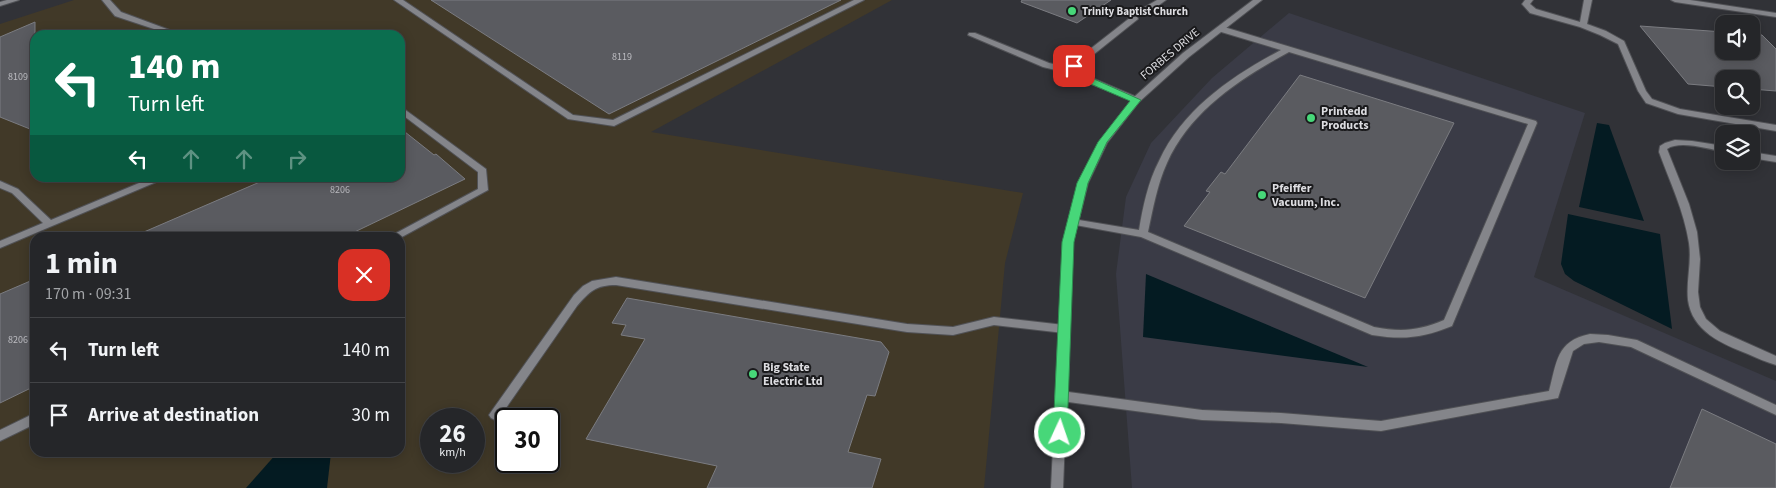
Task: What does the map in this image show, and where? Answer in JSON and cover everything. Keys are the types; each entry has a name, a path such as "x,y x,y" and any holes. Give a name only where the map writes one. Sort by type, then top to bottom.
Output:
{"street":[{"path":"0,4 15,0"},
{"path":"106,0 118,14 164,30"},
{"path":"398,0 571,118 614,123 860,0"},
{"path":"1148,9 1162,0"},
{"name":"FORBES DRIVE","path":"1057,488 1068,242 1083,183 1103,142 1136,100 1186,55 1258,0"},
{"path":"1528,0 1526,4 1533,11 1583,25 1621,43 1642,91 1649,101 1678,112 1776,128"},
{"path":"1583,25 1588,0"},
{"path":"1675,0 1776,15"},
{"path":"1075,72 1074,66 1078,61 1134,19"},
{"path":"1073,222 1143,234 1372,331 1402,336 1427,332 1448,323 1533,123 1221,28"},
{"path":"972,35 1046,65 1075,72 1082,77 1136,100"},
{"path":"1143,234 1149,202 1167,152 1186,126 1210,101 1237,78 1261,62 1288,49"},
{"path":"403,232 483,190 484,171 405,112"},
{"path":"1715,148 1673,142 1663,148 1686,214 1693,242 1695,258 1692,304 1702,323 1712,331 1776,361"},
{"path":"1760,156 1776,159"},
{"path":"32,232 149,182"},
{"path":"0,184 15,191 50,224"},
{"path":"0,246 30,233"},
{"path":"500,408 572,303 588,287 602,281 616,281 907,328 953,331 994,321 1064,329"},
{"path":"1061,396 1202,415 1281,418 1381,426 1554,394 1568,349 1584,339 1609,339 1633,343 1776,410"},
{"path":"0,436 30,421"}],"shaded area":[{"path":"74,0 892,0 651,132 1023,193 1005,263 984,488 0,488 0,24"},
{"path":"1289,13 1585,113 1534,277 1776,381 1776,488 1132,488 1116,274 1126,197 1151,143 1212,78"}],"water":[{"path":"1597,123 1609,125 1644,221 1579,207"},
{"path":"1568,214 1660,234 1672,329 1574,281 1565,274 1561,264"},
{"path":"1146,274 1368,367 1143,337"},
{"path":"273,457 331,457 327,488 246,488"}],"building":[{"path":"431,0 841,0 609,114"},
{"name":"Trinity Baptist Church","path":"1022,0 1111,0 1077,23 1021,2"},
{"path":"35,22 35,30 30,30 30,129 0,117 0,37"},
{"path":"1640,26 1715,31 1715,60 1760,60 1760,35 1776,49 1776,91 1760,90 1760,70 1715,70 1715,86 1688,84"},
{"path":"1300,75 1454,123 1365,298 1184,226 1210,192 1206,191 1221,172 1225,174"},
{"path":"405,132 434,155 436,154 465,179 355,232 144,232 260,182 405,182"},
{"path":"30,281 30,388 0,403 0,294"},
{"name":"Big State Electric Ltd","path":"627,298 881,342 889,352 875,396 867,395 848,452 881,459 872,488 707,488 717,466 586,439 645,339 621,335 626,325 612,323"},
{"path":"1702,409 1776,444 1776,488 1670,488"}],"place":[{"name":"Trinity Baptist Church","path":"1072,11"},
{"name":"Printedd Products","path":"1311,118"},
{"name":"Pfeiffer Vacuum, Inc.","path":"1262,195"},
{"name":"Big State Electric Ltd","path":"753,374"}],"route":[{"path":"1060,433 1068,242 1083,183 1103,142 1136,100 1082,77 1075,72 1074,66"}]}
